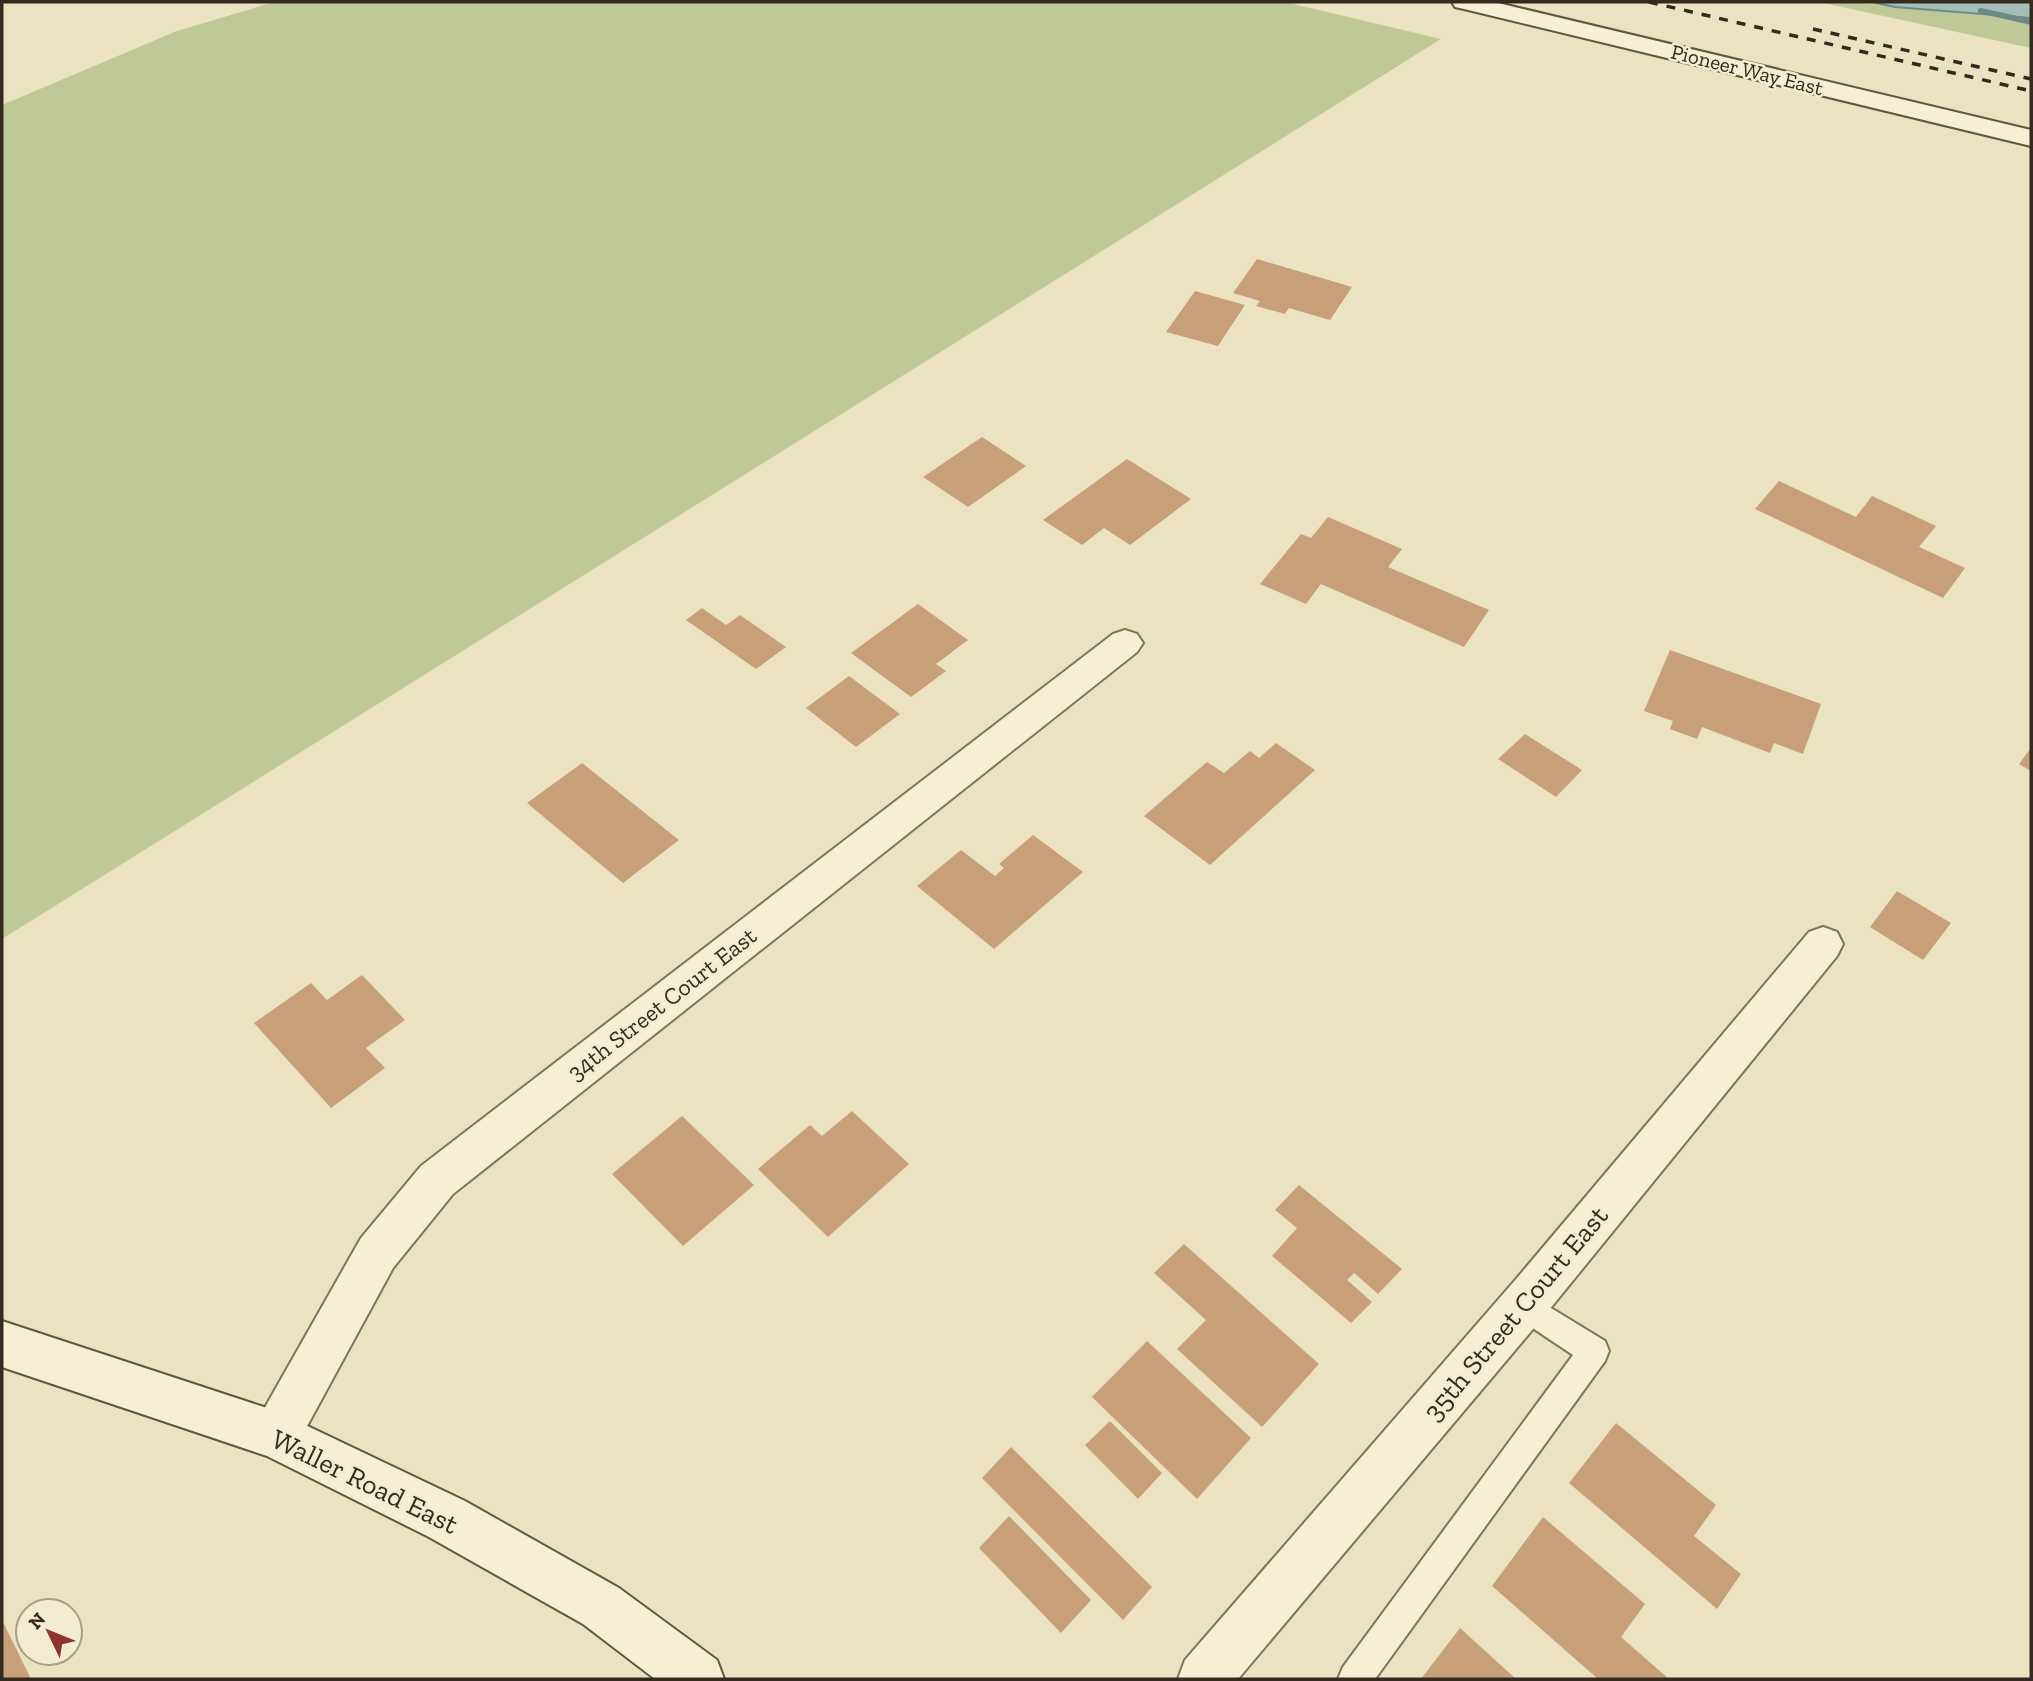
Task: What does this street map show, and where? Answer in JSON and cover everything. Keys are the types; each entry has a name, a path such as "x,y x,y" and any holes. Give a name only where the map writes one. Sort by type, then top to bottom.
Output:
{"street":[{"name":"Pioneer Way East","path":"1464,2 2031,138"},
{"name":"34th Street Court East","path":"276,1434 377,1253 437,1180 1125,642"},
{"name":"35th Street Court East","path":"1204,1679 1523,1305 1823,944"},
{"name":"Waller Road East","path":"2,1343 276,1434 447,1519 601,1606 698,1679"}],"lane":[{"path":"1355,1679 1594,1351 1523,1305"}],"green space":[{"path":"274,2 1285,2 1441,39 2,939 2,105 177,31"},
{"path":"1819,2 1899,5 2031,18 2031,48"}],"water":[{"path":"1872,2 2031,2 2031,18 1895,7"}],"building":[{"path":"1257,259 1352,287 1330,320 1289,308 1285,314 1256,306 1260,301 1233,293"},
{"path":"1195,291 1245,305 1218,346 1166,332"},
{"path":"982,437 1026,466 968,507 923,477"},
{"path":"1127,459 1191,499 1130,545 1104,528 1082,545 1043,520"},
{"path":"1779,481 1856,517 1872,496 1936,526 1919,547 1965,568 1943,598 1755,509"},
{"path":"1328,517 1402,549 1388,567 1489,610 1464,647 1321,584 1306,604 1260,584 1301,534 1311,538"},
{"path":"918,604 968,640 936,664 946,671 911,697 851,653"},
{"path":"702,608 726,625 740,615 786,647 756,669 686,620"},
{"path":"1670,650 1821,704 1803,754 1774,743 1770,753 1702,727 1697,739 1670,729 1673,721 1644,711"},
{"path":"849,676 900,714 856,747 806,708"},
{"path":"1525,734 1582,770 1556,797 1498,759"},
{"path":"1276,743 1315,770 1210,865 1144,816 1207,762 1224,773 1250,751 1259,758"},
{"path":"2031,748 2031,771 2019,764"},
{"path":"582,763 679,840 623,883 527,803"},
{"path":"1033,835 1083,872 994,949 917,886 961,850 995,876 1004,868 999,864"},
{"path":"1897,891 1951,923 1923,960 1870,927"},
{"path":"362,975 405,1020 366,1048 385,1068 331,1108 254,1023 311,983 327,1000"},
{"path":"852,1111 909,1164 828,1237 758,1169 810,1125 822,1136"},
{"path":"682,1116 754,1185 683,1246 612,1174"},
{"path":"1299,1185 1402,1269 1378,1294 1354,1273 1347,1280 1372,1302 1351,1323 1272,1256 1297,1228 1275,1210"},
{"path":"1184,1244 1319,1364 1262,1427 1177,1349 1206,1320 1154,1273"},
{"path":"1147,1341 1251,1438 1197,1499 1092,1397"},
{"path":"1110,1421 1162,1473 1138,1499 1085,1445"},
{"path":"1616,1423 1716,1505 1694,1536 1741,1574 1717,1609 1569,1483"},
{"path":"1011,1447 1152,1587 1123,1620 982,1478"},
{"path":"1009,1516 1091,1600 1061,1633 979,1548"},
{"path":"1543,1517 1645,1604 1621,1637 1669,1679 1598,1679 1492,1586"},
{"path":"2,1620 14,1644 14,1667 25,1667 31,1679 2,1679"},
{"path":"1460,1628 1516,1679 1421,1679"}],"waterway":[{"path":"1981,11 2031,22"}],"railway":[{"path":"1649,2 2031,91"},
{"path":"1813,29 2031,79"}]}
